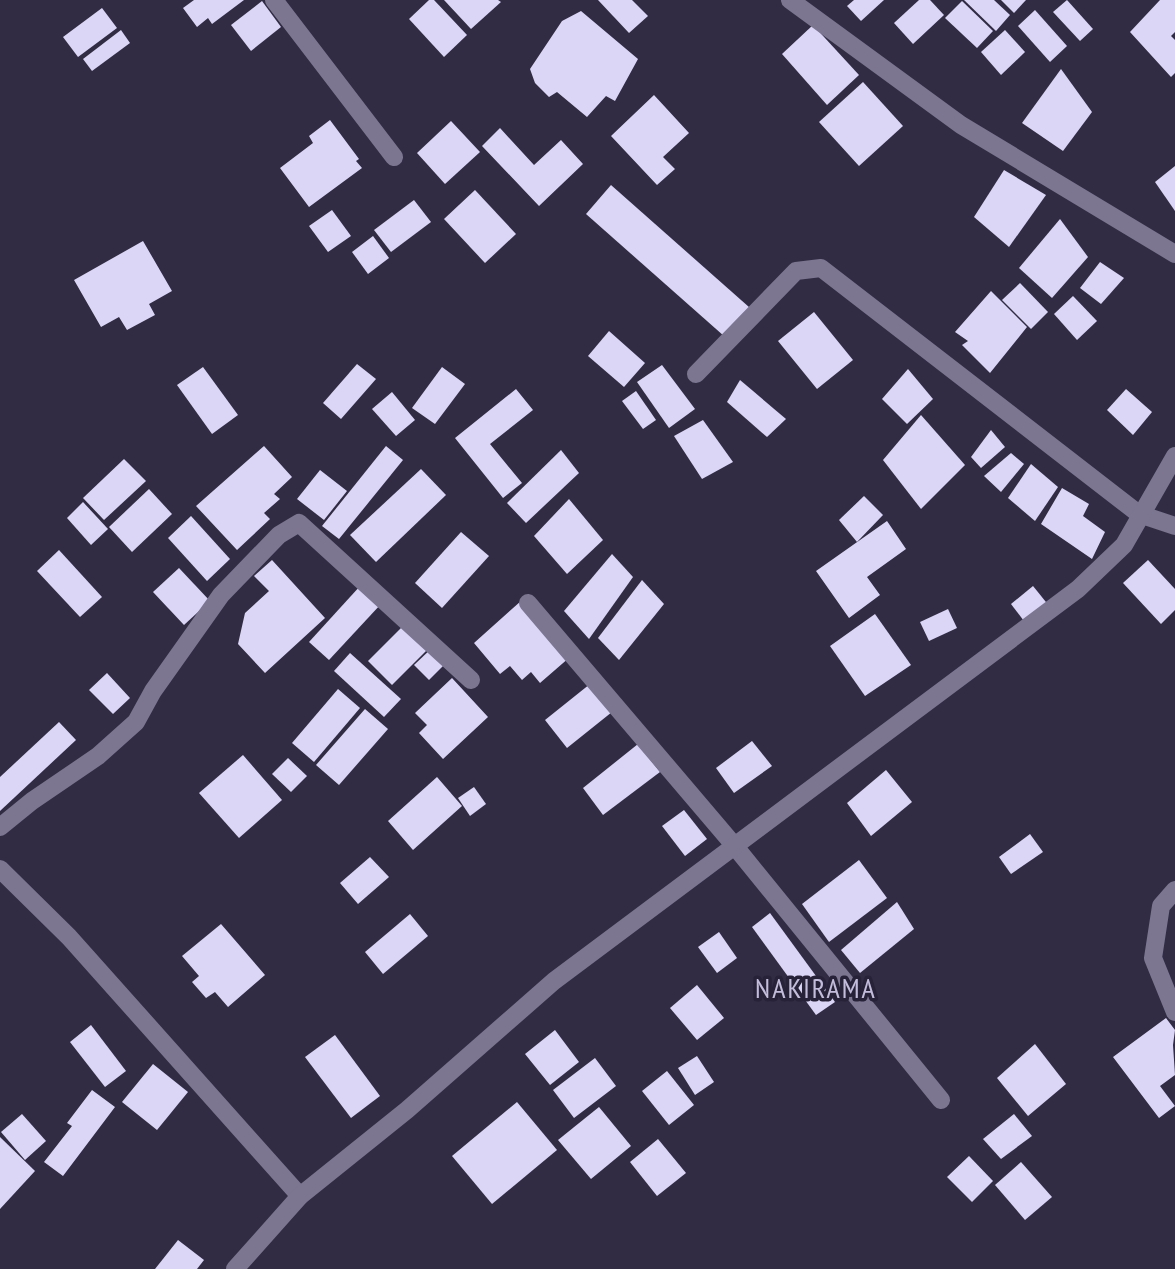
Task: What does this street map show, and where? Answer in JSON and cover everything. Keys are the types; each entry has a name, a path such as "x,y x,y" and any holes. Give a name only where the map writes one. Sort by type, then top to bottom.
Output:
{"street":[{"path":"274,0 394,157"},
{"path":"790,0 961,125 1175,254"},
{"path":"696,374 796,271 821,268 1139,514 1175,526"},
{"path":"235,1269 300,1196 407,1110 554,981 733,844 1078,589 1124,545 1139,514 1175,456"},
{"path":"0,827 32,801 98,756 136,722 153,691 221,596 278,535 299,523 471,680"},
{"path":"528,603 733,844 941,1100"},
{"path":"2,874 69,937 300,1196"},
{"path":"1175,890 1161,906 1153,958 1175,1012"}],"building":[{"path":"194,0 244,0 212,24 208,18 197,27 183,8"},
{"path":"429,0 434,0 467,35 444,57 409,19"},
{"path":"444,0 498,0 501,2 471,29"},
{"path":"598,0 632,0 648,16 629,33"},
{"path":"854,0 884,0 861,21 847,6"},
{"path":"919,0 930,0 944,15 913,44 894,23"},
{"path":"964,0 994,0 1010,15 996,31"},
{"path":"1001,0 1026,0 1014,13"},
{"path":"1067,0 1093,29 1080,41 1053,12"},
{"path":"1160,0 1175,0 1175,32 1171,36 1175,40 1175,73 1171,77 1130,32"},
{"path":"262,1 281,27 251,51 231,25"},
{"path":"962,1 993,31 977,48 945,18"},
{"path":"102,8 117,28 78,57 63,37"},
{"path":"1035,10 1067,46 1050,62 1018,26"},
{"path":"581,11 638,59 615,101 606,96 587,117 557,92 549,97 535,83 530,69 562,21"},
{"path":"813,25 859,75 827,105 782,54"},
{"path":"121,30 130,43 92,71 83,59"},
{"path":"1005,30 1025,52 1001,75 981,52"},
{"path":"1061,69 1092,112 1063,151 1022,123"},
{"path":"863,82 903,126 859,166 819,122"},
{"path":"654,95 689,133 663,157 675,169 657,185 611,136"},
{"path":"330,120 359,159 356,161 362,168 309,207 280,168 313,143 309,136"},
{"path":"451,121 480,152 445,184 417,153"},
{"path":"500,128 534,165 561,140 583,164 539,206 482,146"},
{"path":"1175,166 1175,211 1155,182"},
{"path":"1004,170 1046,195 1009,247 974,217"},
{"path":"611,185 758,315 733,344 586,214"},
{"path":"475,190 516,234 485,263 444,219"},
{"path":"414,200 431,222 391,252 374,230"},
{"path":"332,210 351,236 328,252 309,226"},
{"path":"1060,219 1088,257 1052,298 1019,268"},
{"path":"373,236 389,258 368,274 352,252"},
{"path":"143,241 172,291 149,304 155,315 127,330 119,317 101,327 74,280"},
{"path":"1100,262 1124,278 1101,304 1080,288"},
{"path":"1020,283 1048,312 1031,329 1002,300"},
{"path":"991,291 1027,327 990,373 962,345 968,341 955,332"},
{"path":"1073,296 1097,321 1077,340 1054,314"},
{"path":"814,312 853,360 817,389 778,341"},
{"path":"609,331 645,363 624,387 588,356"},
{"path":"357,364 376,379 341,419 323,403"},
{"path":"662,365 695,409 669,428 637,382"},
{"path":"203,367 238,415 212,434 177,385"},
{"path":"442,367 465,384 435,424 412,408"},
{"path":"908,369 933,399 907,424 882,399"},
{"path":"740,380 786,419 767,437 727,402"},
{"path":"516,389 533,410 490,444 522,483 503,498 455,438"},
{"path":"1126,389 1152,412 1133,435 1107,410"},
{"path":"636,391 656,420 643,429 622,401"},
{"path":"392,392 415,420 396,436 372,409"},
{"path":"921,415 965,465 921,509 883,460"},
{"path":"703,420 733,462 702,479 674,436"},
{"path":"991,430 1005,447 981,468 971,457"},
{"path":"264,446 292,477 274,494 280,499 264,513 270,519 237,550 196,506"},
{"path":"386,446 403,460 339,539 322,526"},
{"path":"561,450 579,473 526,523 507,503"},
{"path":"1011,453 1024,464 1001,492 984,476"},
{"path":"124,459 146,481 104,520 83,498"},
{"path":"1031,464 1058,487 1035,521 1008,498"},
{"path":"421,469 446,495 376,562 350,535"},
{"path":"320,470 347,491 324,520 297,499"},
{"path":"1062,488 1089,504 1083,516 1105,532 1092,559 1041,524"},
{"path":"149,489 172,514 132,552 109,527"},
{"path":"864,496 883,515 857,542 839,520"},
{"path":"569,499 603,540 567,574 534,536"},
{"path":"83,502 108,529 91,545 67,518"},
{"path":"191,516 230,559 207,581 168,538"},
{"path":"887,521 906,549 867,577 880,595 849,618 816,571"},
{"path":"461,532 489,556 442,608 415,583"},
{"path":"59,550 102,597 80,617 37,571"},
{"path":"612,554 633,577 589,639 564,611"},
{"path":"272,560 325,618 265,673 238,644 245,613 269,591 254,576"},
{"path":"1148,560 1175,589 1175,610 1161,624 1123,583"},
{"path":"179,568 210,601 184,625 153,592"},
{"path":"642,580 664,604 619,660 598,638"},
{"path":"361,585 381,604 329,660 309,642"},
{"path":"1033,586 1050,607 1027,625 1011,604"},
{"path":"521,601 570,657 540,683 531,672 522,680 510,666 500,674 474,643"},
{"path":"948,609 957,628 929,641 920,622"},
{"path":"875,614 911,665 865,696 830,646"},
{"path":"404,625 428,649 392,685 368,661"},
{"path":"432,648 446,663 429,680 414,665"},
{"path":"350,653 401,699 384,717 334,671"},
{"path":"107,673 130,698 113,714 89,690"},
{"path":"452,678 488,717 443,759 419,733 427,725 415,713"},
{"path":"590,684 612,712 567,748 545,720"},
{"path":"338,689 360,708 314,762 292,743"},
{"path":"365,709 388,729 339,785 316,765"},
{"path":"59,722 76,740 0,811 0,777"},
{"path":"752,741 772,766 734,793 716,768"},
{"path":"638,744 660,772 603,815 583,788"},
{"path":"243,755 282,800 239,838 199,793"},
{"path":"288,758 307,776 291,792 272,774"},
{"path":"886,770 912,802 871,836 847,803"},
{"path":"437,777 462,806 413,850 388,821"},
{"path":"474,787 486,804 470,816 458,798"},
{"path":"684,810 707,839 685,856 662,826"},
{"path":"1030,834 1043,852 1011,874 999,857"},
{"path":"370,857 389,877 358,904 340,883"},
{"path":"859,860 887,898 829,942 802,904"},
{"path":"897,902 914,929 860,973 841,950"},
{"path":"770,913 835,1002 816,1015 752,927"},
{"path":"410,914 428,936 383,974 365,952"},
{"path":"221,924 265,975 228,1007 215,992 206,998 192,982 199,976 182,956"},
{"path":"719,932 737,958 717,973 698,947"},
{"path":"697,985 724,1018 697,1040 670,1008"},
{"path":"1166,1018 1175,1030 1175,1075 1160,1086 1175,1106 1159,1118 1113,1057"},
{"path":"91,1025 126,1071 105,1087 70,1042"},
{"path":"555,1030 579,1062 550,1085 525,1054"},
{"path":"335,1035 380,1096 351,1118 305,1057"},
{"path":"1035,1044 1066,1084 1028,1116 997,1078"},
{"path":"697,1056 714,1082 695,1095 678,1068"},
{"path":"595,1058 616,1086 574,1118 553,1090"},
{"path":"153,1064 188,1092 157,1130 122,1102"},
{"path":"667,1071 694,1105 669,1125 642,1091"},
{"path":"92,1090 115,1107 63,1176 44,1162 72,1126 67,1123"},
{"path":"517,1102 557,1150 492,1204 452,1156"},
{"path":"599,1107 631,1146 591,1179 558,1140"},
{"path":"22,1114 46,1141 25,1160 1,1132"},
{"path":"1014,1114 1032,1136 1001,1159 983,1139"},
{"path":"0,1137 35,1171 0,1209"},
{"path":"658,1139 686,1173 657,1196 630,1162"},
{"path":"969,1156 993,1181 972,1202 947,1177"},
{"path":"1021,1162 1052,1197 1025,1220 995,1185"},
{"path":"178,1240 204,1260 197,1269 155,1269"}],"district":[{"name":"NAKIRAMA","path":"816,988"}]}
